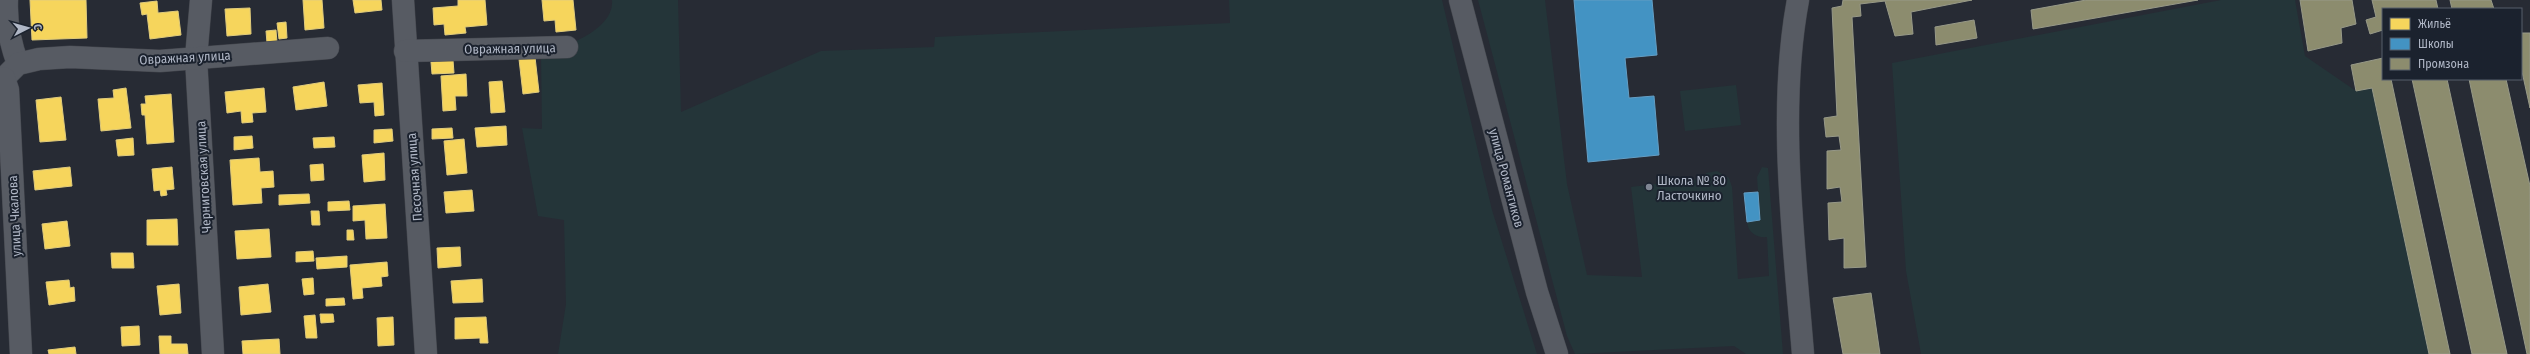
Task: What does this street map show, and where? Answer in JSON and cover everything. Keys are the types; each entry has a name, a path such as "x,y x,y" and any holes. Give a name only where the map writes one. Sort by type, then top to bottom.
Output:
{"street":[{"name":"улица Чкалова","path":"7,0 6,15 11,47 7,73 21,354"},
{"name":"Черниговская улица","path":"201,0 196,58 213,354"},
{"name":"Песочная улица","path":"403,0 405,51 426,354"},
{"name":"улица Романтиков","path":"1460,0 1537,292 1557,354"},
{"path":"1798,0 1792,28 1788,159 1803,354"},
{"name":"Овражная улица","path":"405,51 567,47"},
{"name":"Овражная улица","path":"7,73 39,59 70,58 160,61 328,48"}],"shaded area":[{"path":"612,0 678,0 681,112 821,51 934,47 935,37 1230,23 1229,0 1442,0 1492,210 1537,354 558,354 566,304 564,220 538,216 522,128 542,129 541,55 574,42 597,28 611,11"},
{"path":"1478,0 1545,0 1567,184 1587,275 1642,277 1631,187 1705,178 1706,173 1717,171 1729,178 1732,187 1738,279 1769,276 1767,237 1760,237 1751,232 1747,222 1760,220 1757,177 1762,167 1768,168 1783,354 1746,354 1734,346 1575,354 1567,336"},
{"path":"2221,0 2295,0 2305,56 2356,91 2372,88 2429,354 1921,354 1906,271 1892,63"},
{"path":"1736,85 1741,125 1685,131 1680,91"}],"building: Жильё":[{"path":"30,0 86,0 87,38 32,40"},
{"path":"303,0 322,0 324,28 305,30"},
{"path":"353,0 381,0 382,10 355,13"},
{"path":"458,0 485,0 487,25 465,27 466,33 445,35 444,24 434,25 433,8 458,6"},
{"path":"542,0 573,0 576,30 556,32 555,20 544,21"},
{"path":"157,1 158,13 178,11 181,35 150,39 147,14 142,15 140,3"},
{"path":"250,8 251,34 227,36 225,9"},
{"path":"286,22 287,38 279,39 277,23"},
{"path":"276,30 277,43 267,43 266,31"},
{"path":"535,57 539,92 523,94 519,59"},
{"path":"453,60 454,73 432,74 431,62"},
{"path":"466,74 467,96 455,96 456,110 443,111 441,76"},
{"path":"502,81 505,112 491,113 489,82"},
{"path":"324,82 327,106 296,110 293,87"},
{"path":"382,83 384,115 375,116 374,102 360,103 358,85"},
{"path":"126,88 131,128 101,131 98,99 114,98 113,90"},
{"path":"264,88 266,112 252,113 253,122 242,123 241,111 227,113 225,92"},
{"path":"171,94 174,142 147,144 145,115 142,115 141,104 146,104 145,96"},
{"path":"61,97 66,140 40,142 36,100"},
{"path":"506,126 507,145 477,147 475,128"},
{"path":"452,128 453,138 432,139 432,129"},
{"path":"392,129 393,141 374,143 374,130"},
{"path":"252,136 253,148 234,150 234,137"},
{"path":"334,137 335,147 314,148 313,138"},
{"path":"133,138 134,155 118,156 116,140"},
{"path":"464,139 467,173 447,175 444,141"},
{"path":"384,153 385,180 364,182 362,155"},
{"path":"259,158 260,172 273,171 274,187 261,188 262,203 233,205 230,160"},
{"path":"323,164 324,180 311,181 310,165"},
{"path":"70,167 72,186 35,190 33,171"},
{"path":"172,167 174,189 166,190 167,195 161,196 160,190 154,191 152,169"},
{"path":"472,190 474,211 446,213 444,192"},
{"path":"309,194 310,203 279,205 279,195"},
{"path":"349,201 350,210 328,211 328,202"},
{"path":"385,204 387,238 366,239 365,220 353,221 353,206"},
{"path":"311,211 319,211 320,225 312,225"},
{"path":"177,219 178,245 147,245 147,220"},
{"path":"67,221 70,246 45,249 42,224"},
{"path":"269,229 271,257 237,259 235,231"},
{"path":"347,230 353,230 354,240 347,240"},
{"path":"460,247 461,266 438,268 437,248"},
{"path":"313,251 314,261 296,262 296,252"},
{"path":"111,253 133,253 134,268 112,268"},
{"path":"347,256 347,267 317,269 316,258"},
{"path":"387,262 388,276 381,277 382,286 362,288 363,298 353,299 350,265"},
{"path":"313,278 314,294 304,295 302,279"},
{"path":"482,279 483,302 453,303 451,281"},
{"path":"69,280 70,288 74,287 75,301 49,305 46,282"},
{"path":"179,284 181,313 160,315 157,286"},
{"path":"268,284 271,312 241,315 239,287"},
{"path":"344,298 345,305 326,306 326,299"},
{"path":"320,314 333,314 334,322 321,323"},
{"path":"315,315 317,338 306,338 304,316"},
{"path":"393,317 394,345 378,346 377,318"},
{"path":"486,317 488,343 480,343 480,338 455,339 455,318"},
{"path":"139,326 140,345 122,346 121,327"},
{"path":"159,336 171,336 171,344 187,344 188,354 160,354"},
{"path":"279,339 280,354 243,354 242,341"},
{"path":"75,347 76,354 49,354 48,350"}],"building: Школы":[{"path":"1574,0 1652,0 1657,55 1625,58 1629,98 1654,96 1659,155 1588,162"},
{"path":"1758,192 1760,220 1747,222 1744,193"}],"building: Промзона":[{"path":"1843,0 1972,0 1911,12 1913,34 1895,36 1885,1 1860,4 1861,16 1852,17 1866,267 1844,268 1844,238 1829,240 1828,203 1842,202 1840,187 1827,189 1827,151 1841,150 1839,136 1826,137 1824,118 1837,116 1832,8 1842,6"},
{"path":"2086,0 2198,0 2033,29 2031,10"},
{"path":"2300,0 2352,0 2356,24 2341,28 2342,43 2308,51"},
{"path":"2372,0 2436,0 2438,8 2382,8 2382,30 2370,34 2366,20 2376,17"},
{"path":"2450,0 2491,0 2494,8 2452,8"},
{"path":"1974,20 1977,38 1936,45 1935,27"},
{"path":"2522,33 2530,33 2530,108 2522,72"},
{"path":"2382,58 2382,80 2391,80 2450,354 2429,354 2372,88 2356,91 2351,65"},
{"path":"2412,80 2447,80 2507,354 2472,354"},
{"path":"2469,80 2506,80 2530,186 2530,354 2527,354"},
{"path":"1871,293 1880,354 1843,354 1833,298"}],"place":[{"name":"Школа № 80 Ласточкино","path":"1649,187"}]}
